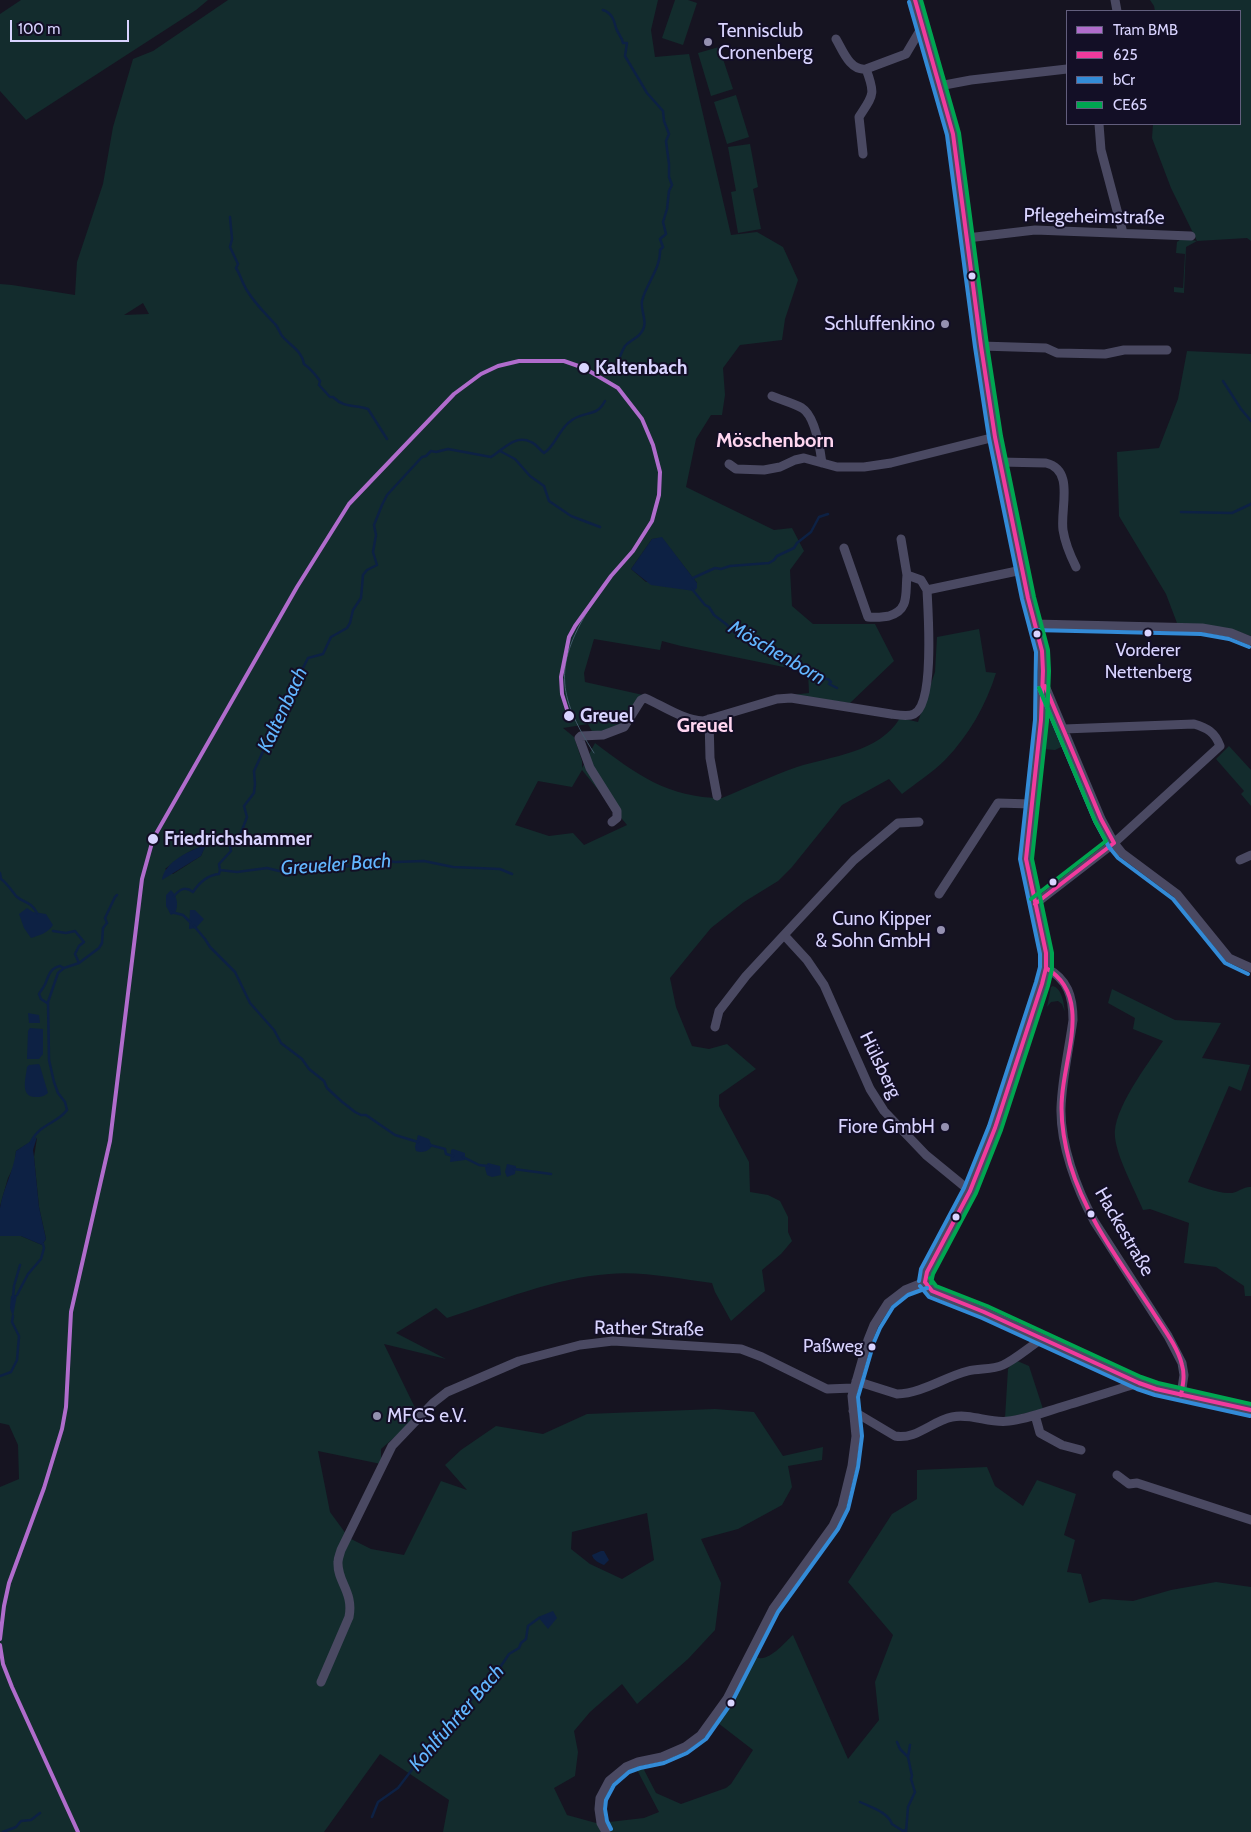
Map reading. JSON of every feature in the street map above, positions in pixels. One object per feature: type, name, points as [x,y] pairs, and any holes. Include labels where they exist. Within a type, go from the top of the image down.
[{"type":"street","points":[[915,0],[953,134],[995,437],[1022,570],[1042,651],[1041,720],[1026,859],[1045,942],[1046,968],[1008,1091],[970,1191],[926,1275],[925,1282],[932,1291],[1139,1383],[1156,1389],[1251,1410]]},
{"type":"street","points":[[836,39],[851,64],[859,69],[866,70],[906,54],[922,27]]},
{"type":"street","points":[[939,86],[971,80],[1066,69]]},
{"type":"street","points":[[863,154],[859,117],[872,96],[872,86],[866,70]]},
{"type":"street","points":[[1099,125],[1099,140],[1123,233]]},
{"type":"street","name":"Pflegeheimstraße","points":[[967,238],[1035,230],[1191,236]]},
{"type":"street","points":[[981,346],[1046,348],[1057,353],[1105,354],[1124,350],[1167,350]]},
{"type":"street","points":[[772,396],[806,412],[812,422],[822,463]]},
{"type":"street","points":[[730,464],[736,469],[764,470],[780,467],[804,458],[837,468],[864,467],[995,437]]},
{"type":"street","points":[[1000,462],[1046,463],[1059,470],[1064,484],[1063,529],[1066,545],[1076,567]]},
{"type":"street","points":[[844,548],[868,617],[877,618],[898,613],[904,607],[907,575],[900,539]]},
{"type":"street","points":[[927,590],[1022,570]]},
{"type":"street","points":[[612,822],[618,818],[617,810],[590,768],[579,738],[581,736],[604,735],[624,727],[641,700],[645,698],[697,720],[709,719],[777,699],[795,699],[907,716],[916,713],[921,706],[928,678],[927,590],[920,580],[907,575]]},
{"type":"street","points":[[1034,624],[1202,628],[1231,633],[1251,641]]},
{"type":"street","points":[[1043,681],[1101,819],[1114,843],[1122,853],[1177,894],[1229,958],[1251,968]]},
{"type":"street","points":[[709,719],[710,758],[717,796]]},
{"type":"street","points":[[1035,904],[1114,843],[1220,746],[1213,733],[1205,727],[1194,724],[1064,729]]},
{"type":"street","points":[[939,894],[998,803],[1031,804]]},
{"type":"street","points":[[715,1027],[719,1011],[746,976],[854,860],[898,823],[919,822]]},
{"type":"street","points":[[1240,860],[1251,855]]},
{"type":"street","name":"Hülsberg","points":[[784,935],[807,960],[824,985],[870,1089],[884,1111],[926,1155],[970,1191]]},
{"type":"street","name":"Hackestraße","points":[[1046,968],[1056,973],[1065,983],[1073,1011],[1061,1108],[1062,1130],[1068,1154],[1094,1221],[1168,1336],[1182,1363],[1184,1375],[1181,1395]]},
{"type":"street","points":[[606,1832],[601,1823],[599,1809],[600,1798],[609,1780],[626,1767],[638,1762],[662,1757],[685,1747],[701,1735],[727,1699],[773,1609],[833,1526],[842,1507],[852,1466],[856,1436],[853,1411],[854,1384],[868,1340],[874,1325],[888,1303],[905,1290],[925,1282]]},
{"type":"street","points":[[854,1384],[904,1394],[970,1370],[1002,1365],[1042,1339]]},
{"type":"street","name":"Rather Straße","points":[[321,1682],[349,1617],[351,1607],[349,1595],[339,1572],[338,1561],[341,1550],[392,1446],[447,1392],[519,1361],[580,1345],[613,1341],[741,1349],[762,1357],[828,1389],[854,1384]]},
{"type":"street","points":[[853,1411],[895,1436],[902,1438],[951,1417],[965,1416],[1009,1421],[1035,1415],[1139,1383]]},
{"type":"street","points":[[1035,1415],[1038,1428],[1044,1436],[1062,1445],[1081,1450]]},
{"type":"street","points":[[1117,1475],[1129,1484],[1137,1483],[1251,1520]]},
{"type":"green space","points":[[21,0],[208,0],[196,10],[26,120],[0,91],[0,14]]},
{"type":"green space","points":[[228,0],[658,0],[651,30],[655,57],[689,54],[731,235],[757,232],[783,247],[798,280],[785,319],[782,340],[740,345],[723,368],[725,395],[722,415],[711,415],[696,439],[686,487],[774,530],[792,528],[804,551],[790,570],[792,606],[813,624],[875,624],[894,661],[850,703],[791,695],[809,693],[808,672],[662,641],[660,650],[594,639],[584,673],[585,682],[643,695],[629,717],[613,730],[593,733],[588,724],[563,728],[574,737],[582,761],[582,768],[595,743],[639,774],[669,789],[685,794],[722,798],[797,767],[839,756],[867,746],[891,730],[900,718],[918,722],[935,672],[937,637],[979,629],[986,672],[996,673],[976,719],[962,740],[940,765],[902,794],[889,779],[842,805],[792,867],[778,881],[744,902],[711,928],[670,978],[676,1007],[692,1046],[709,1049],[727,1044],[756,1069],[719,1095],[719,1106],[749,1162],[750,1192],[768,1195],[780,1201],[788,1217],[788,1232],[792,1241],[781,1254],[762,1270],[765,1291],[731,1321],[712,1283],[622,1273],[588,1276],[547,1285],[447,1318],[436,1308],[396,1333],[446,1359],[384,1344],[419,1416],[381,1449],[381,1464],[318,1451],[330,1512],[349,1538],[371,1549],[404,1555],[441,1481],[467,1490],[445,1465],[461,1450],[496,1426],[543,1434],[587,1414],[715,1409],[754,1412],[783,1456],[823,1447],[822,1460],[788,1466],[792,1487],[782,1505],[738,1529],[701,1539],[721,1583],[715,1630],[688,1659],[637,1704],[622,1684],[590,1712],[574,1731],[578,1752],[575,1776],[554,1788],[567,1815],[607,1826],[609,1822],[644,1818],[659,1812],[636,1768],[642,1766],[656,1793],[681,1804],[726,1788],[731,1784],[753,1750],[718,1723],[736,1695],[754,1656],[764,1658],[770,1655],[793,1635],[848,1759],[879,1720],[875,1682],[893,1635],[848,1582],[892,1514],[917,1499],[917,1470],[987,1467],[995,1486],[1023,1506],[1037,1480],[1076,1494],[1064,1535],[1075,1540],[1067,1572],[1081,1574],[1089,1603],[1103,1599],[1133,1601],[1171,1590],[1216,1582],[1251,1587],[1251,1832],[443,1832],[449,1800],[380,1754],[324,1832],[0,1832],[0,1487],[19,1479],[18,1445],[9,1425],[0,1423],[0,1236],[21,1236],[42,1245],[46,1239],[39,1207],[34,1157],[37,1138],[16,1151],[15,1164],[8,1178],[0,1206],[0,284],[75,295],[77,262],[103,184],[113,127],[133,59],[153,51]],"holes":[[[143,303],[149,314],[124,315]],[[662,538],[697,583],[646,582],[631,569],[652,539]],[[582,770],[627,825],[584,845],[573,833],[549,836],[515,825],[538,781],[572,787]],[[205,846],[201,856],[173,874],[165,869],[193,850]],[[647,1513],[654,1560],[622,1579],[590,1564],[571,1549],[572,1532]]]},
{"type":"green space","points":[[675,0],[688,0],[697,3],[683,45],[662,38]]},
{"type":"green space","points":[[1150,0],[1251,0],[1251,241],[1247,238],[1197,241],[1171,188],[1152,138],[1153,125],[1241,125],[1241,10],[1155,10]]},
{"type":"green space","points":[[719,47],[733,89],[711,96],[698,53]]},
{"type":"green space","points":[[736,95],[749,137],[727,144],[714,102]]},
{"type":"green space","points":[[750,144],[758,187],[753,189],[761,229],[738,233],[731,192],[736,191],[728,147]]},
{"type":"green space","points":[[1182,238],[1197,241],[1186,247],[1184,293],[1174,292],[1174,287],[1183,288],[1185,254],[1176,253],[1177,242]]},
{"type":"green space","points":[[1187,351],[1251,354],[1251,636],[1227,628],[1177,623],[1166,594],[1119,516],[1117,452],[1159,448],[1178,399]]},
{"type":"green space","points":[[1048,714],[1063,746],[1055,750],[1044,749]]},
{"type":"green space","points":[[1229,746],[1251,770],[1251,806],[1241,794],[1244,791],[1216,759]]},
{"type":"green space","points":[[1053,986],[1059,990],[1065,1012],[1062,1004],[1058,1001],[1051,1002],[1047,1007],[1051,987]]},
{"type":"green space","points":[[1112,989],[1175,1020],[1221,1023],[1202,1058],[1250,1065],[1241,1091],[1229,1086],[1188,1182],[1224,1193],[1231,1193],[1251,1187],[1251,1296],[1245,1296],[1244,1286],[1216,1267],[1184,1263],[1189,1223],[1150,1209],[1143,1210],[1116,1145],[1116,1126],[1119,1114],[1132,1088],[1163,1041],[1133,1029],[1135,1018],[1108,1003]]},
{"type":"green space","points":[[1015,1360],[1029,1366],[1043,1409],[1005,1418],[1008,1369]]},
{"type":"water","points":[[662,537],[697,583],[697,588],[694,591],[651,585],[631,569],[652,539]]},
{"type":"water","points":[[206,845],[201,856],[162,880],[167,868],[173,862],[193,850]]},
{"type":"water","points":[[171,890],[177,904],[175,913],[171,915],[166,906],[166,895]]},
{"type":"water","points":[[27,908],[33,912],[46,914],[53,925],[51,928],[41,935],[31,938],[24,928],[19,914]]},
{"type":"water","points":[[190,910],[195,910],[204,919],[196,928],[189,929]]},
{"type":"water","points":[[28,1013],[39,1015],[40,1023],[29,1023]]},
{"type":"water","points":[[30,1028],[43,1029],[43,1054],[39,1059],[27,1059],[28,1031]]},
{"type":"water","points":[[39,1064],[48,1093],[42,1097],[31,1096],[26,1091],[25,1086],[27,1067]]},
{"type":"water","points":[[418,1135],[429,1139],[432,1146],[429,1150],[423,1152],[416,1151]]},
{"type":"water","points":[[37,1137],[33,1150],[39,1207],[46,1239],[42,1245],[21,1236],[0,1236],[0,1208],[16,1151]]},
{"type":"water","points":[[451,1150],[465,1153],[465,1160],[450,1162]]},
{"type":"water","points":[[488,1163],[500,1166],[501,1175],[492,1177],[487,1175],[485,1168]]},
{"type":"water","points":[[507,1164],[516,1166],[515,1174],[507,1177],[505,1172]]},
{"type":"water","points":[[17,1295],[13,1317],[10,1308],[11,1296]]},
{"type":"water","points":[[604,1551],[609,1560],[604,1565],[595,1560],[592,1555]]},
{"type":"water","points":[[553,1611],[557,1618],[548,1629],[538,1617]]},
{"type":"waterway","name":"Kaltenbach","points":[[603,10],[612,17],[623,43],[627,43],[625,56],[647,93],[663,111],[664,121],[669,134],[666,141],[669,177],[672,185],[663,222],[666,234],[660,239],[663,247],[660,250],[656,270],[642,301],[643,330],[625,346],[615,368]]},
{"type":"waterway","points":[[230,217],[232,239],[230,247],[238,264],[236,268],[251,297],[282,335],[299,352],[304,364],[320,381],[319,385],[330,397],[346,405],[368,409],[387,439]]},
{"type":"waterway","points":[[617,364],[635,375]]},
{"type":"waterway","points":[[1223,381],[1251,421]]},
{"type":"waterway","name":"Kaltenbach","points":[[174,896],[183,889],[193,892],[204,880],[219,874],[219,864],[231,851],[230,847],[239,843],[247,817],[244,806],[254,793],[254,771],[273,730],[279,727],[284,707],[295,689],[297,680],[308,658],[323,654],[331,637],[347,628],[353,610],[361,598],[363,575],[367,570],[377,565],[373,552],[376,535],[374,525],[387,495],[422,457],[431,451],[436,452],[448,449],[491,457],[514,441],[525,440],[534,444],[544,453],[567,424],[577,417],[598,410],[605,401]]},
{"type":"waterway","name":"Möschenborn","points":[[500,451],[515,459],[530,476],[544,486],[549,501],[571,516],[600,527]]},
{"type":"waterway","points":[[1181,512],[1232,513],[1251,504]]},
{"type":"waterway","points":[[693,578],[715,568],[721,569],[730,566],[769,563],[777,556],[794,548],[797,543],[811,532],[819,517],[828,514]]},
{"type":"waterway","name":"Möschenborn","points":[[692,589],[714,615],[736,634],[777,649],[785,656],[789,656],[814,672],[819,679],[828,679],[831,682],[829,684],[837,688]]},
{"type":"waterway","name":"Greueler Bach","points":[[220,870],[237,872],[267,868],[279,871],[321,869],[349,866],[377,859],[395,862],[424,861],[453,867],[500,869],[512,874]]},
{"type":"waterway","points":[[0,873],[1,879],[16,896],[30,904],[37,913]]},
{"type":"waterway","name":"Kaltenbach","points":[[31,1142],[39,1131],[59,1118],[67,1110],[65,1102],[58,1093],[54,1082],[49,1060],[48,1002],[58,973],[64,968],[79,963],[99,948],[102,943],[103,928],[107,923],[105,918],[117,895]]},
{"type":"waterway","points":[[171,912],[183,915],[190,922]]},
{"type":"waterway","points":[[194,926],[210,947],[235,972],[250,1003],[274,1030],[281,1043],[302,1059],[309,1069],[324,1081],[327,1088],[355,1112],[366,1115],[395,1135],[418,1142]]},
{"type":"waterway","points":[[53,931],[66,933],[75,931],[84,942],[79,946],[75,954],[79,963]]},
{"type":"waterway","points":[[47,1003],[41,999],[39,994],[52,970],[60,966],[64,968]]},
{"type":"waterway","points":[[430,1145],[445,1149],[446,1154],[453,1156]]},
{"type":"waterway","points":[[463,1157],[479,1165],[488,1166]]},
{"type":"waterway","points":[[514,1169],[551,1174]]},
{"type":"waterway","points":[[17,1295],[28,1274],[41,1259],[44,1248],[43,1244]]},
{"type":"waterway","name":"Kaltenbach","points":[[13,1298],[14,1286],[20,1265]]},
{"type":"waterway","name":"Kaltenbach","points":[[0,1376],[11,1372],[17,1360],[19,1336],[12,1322],[13,1316]]},
{"type":"waterway","name":"Kohlfuhrter Bach","points":[[372,1817],[378,1802],[398,1788],[430,1746],[459,1719],[476,1692],[491,1678],[492,1674],[501,1666],[509,1654],[519,1648],[526,1639],[528,1626],[539,1618]]},
{"type":"waterway","points":[[897,1742],[900,1749],[908,1757],[915,1792],[908,1807],[906,1832]]},
{"type":"waterway","points":[[908,1757],[910,1745]]},
{"type":"waterway","points":[[860,1802],[883,1813],[892,1824],[903,1831],[905,1830]]},
{"type":"waterway","points":[[3,1832],[16,1827],[21,1821],[31,1820],[40,1813]]},
{"type":"tram line","name":"BMB","points":[[0,1639],[9,1583],[44,1488],[62,1429],[66,1407],[71,1312],[110,1141],[142,879],[153,839],[297,587],[349,504],[454,394],[481,374],[498,366],[519,361],[564,361],[584,368],[618,388],[642,419],[653,445],[660,472],[659,495],[652,521],[633,551],[611,576],[569,637],[561,677],[562,694],[569,716]]},
{"type":"tram line","points":[[592,604],[571,644],[564,679],[572,713],[594,753]]},
{"type":"tram line","name":"BMB","points":[[0,1645],[3,1664],[12,1687],[78,1832]]},
{"type":"transit line","name":"625","points":[[915,0],[953,134],[995,437],[1028,598],[1042,651],[1041,720],[1026,859],[1046,953],[1046,968],[1042,984],[995,1128],[970,1191],[927,1272],[925,1282]]},
{"type":"transit line","name":"CE65","points":[[921,0],[959,133],[1001,436],[1034,597],[1048,650],[1047,721],[1032,859],[1052,953],[1052,969],[1048,986],[1001,1130],[976,1193],[933,1274],[931,1283]]},
{"type":"transit line","name":"bCr","points":[[909,2],[947,135],[989,438],[1022,599],[1036,652],[1035,720],[1020,859],[1040,954],[1040,967],[1036,982],[989,1126],[964,1188],[921,1269],[919,1281]]},
{"type":"transit line","name":"bCr","points":[[1034,630],[1201,634],[1229,639],[1249,647]]},
{"type":"transit line","name":"625","points":[[1045,686],[1101,819],[1114,843]]},
{"type":"transit line","name":"bCr","points":[[1039,688],[1095,821],[1109,847],[1118,858],[1173,899],[1225,963],[1248,974]]},
{"type":"transit line","name":"CE65","points":[[1031,899],[1106,841],[1095,821],[1039,688]]},
{"type":"transit line","name":"625","points":[[1035,904],[1114,843]]},
{"type":"transit line","name":"625","points":[[1046,968],[1060,980],[1068,994],[1072,1009],[1070,1044],[1062,1097],[1063,1131],[1070,1164],[1085,1203],[1105,1240],[1177,1351],[1183,1369],[1181,1395]]},
{"type":"transit line","name":"CE65","points":[[930,1278],[936,1286],[987,1306],[1141,1377],[1158,1383],[1251,1404]]},
{"type":"transit line","name":"625","points":[[925,1282],[932,1291],[984,1312],[1139,1383],[1156,1389],[1251,1410]]},
{"type":"transit line","name":"bCr","points":[[920,1286],[929,1297],[982,1318],[1137,1389],[1155,1395],[1250,1416]]},
{"type":"transit line","name":"bCr","points":[[611,1829],[607,1821],[605,1809],[606,1800],[614,1785],[629,1772],[664,1763],[687,1753],[706,1739],[732,1702],[778,1612],[838,1529],[848,1509],[858,1467],[862,1436],[858,1397],[874,1342],[893,1307],[908,1295],[927,1288]]},
{"type":"place","name":"Tennisclub Cronenberg","points":[[708,42]]},
{"type":"place","name":"Schluffenkino","points":[[945,324]]},
{"type":"place","name":"Kaltenbach","points":[[584,368]]},
{"type":"place","name":"Vorderer Nettenberg","points":[[1148,633]]},
{"type":"place","name":"Greuel","points":[[569,716]]},
{"type":"place","name":"Friedrichshammer","points":[[153,839]]},
{"type":"place","name":"Cuno Kipper & Sohn GmbH","points":[[941,930]]},
{"type":"place","name":"Fiore GmbH","points":[[945,1127]]},
{"type":"place","name":"Paßweg","points":[[872,1347]]},
{"type":"place","name":"MFCS e.V.","points":[[377,1416]]},
{"type":"district","name":"Möschenborn","points":[[775,441]]},
{"type":"district","name":"Greuel","points":[[705,726]]}]
